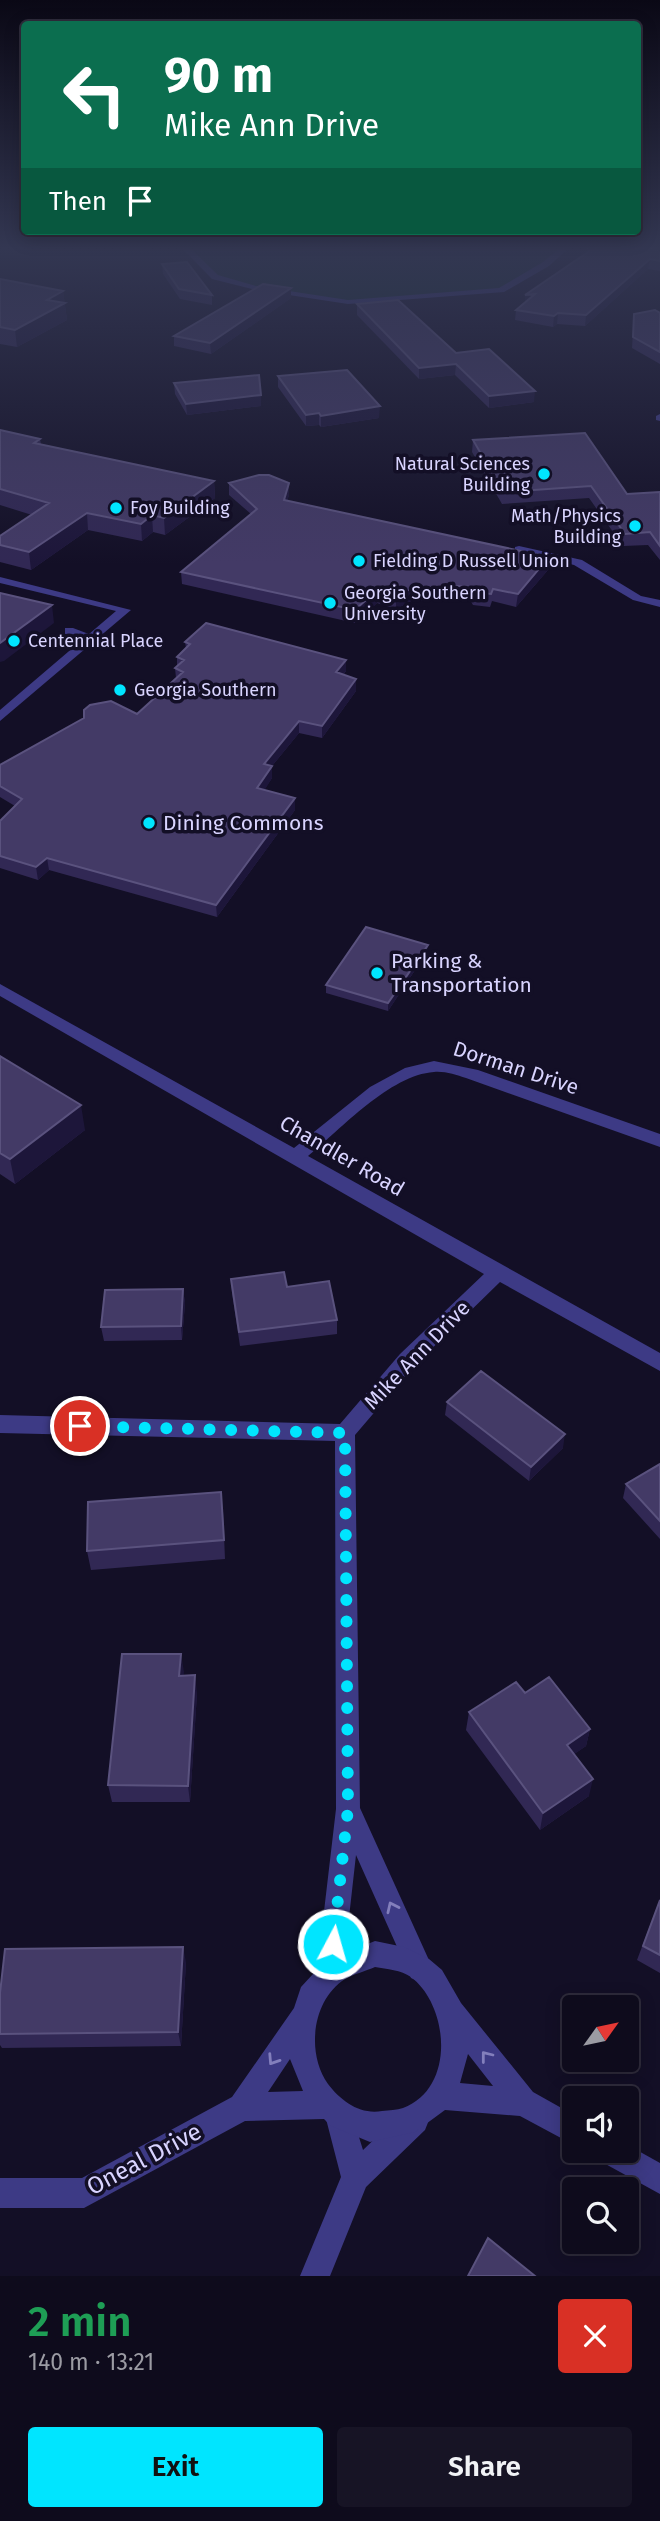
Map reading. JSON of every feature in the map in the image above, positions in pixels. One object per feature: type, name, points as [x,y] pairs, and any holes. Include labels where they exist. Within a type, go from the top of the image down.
[{"type":"street","points":[[519,549],[578,562],[637,598],[660,604]]},
{"type":"street","points":[[0,580],[125,610],[0,717]]},
{"type":"street","points":[[69,631],[109,644]]},
{"type":"street","name":"Chandler Road","points":[[0,989],[660,1363]]},
{"type":"street","name":"Dorman Drive","points":[[297,1156],[381,1088],[408,1073],[430,1066],[447,1067],[472,1074],[660,1141]]},
{"type":"street","name":"Mike Ann Drive","points":[[345,1433],[407,1360],[497,1273]]},
{"type":"street","points":[[0,1424],[345,1433],[348,1809],[330,1971]]},
{"type":"street","points":[[348,1809],[420,1969]]},
{"type":"street","points":[[419,2116],[393,2127],[365,2126],[334,2110],[318,2094],[304,2067],[300,2039],[303,2013],[314,1989],[330,1971],[351,1958],[374,1954],[398,1958],[420,1969],[438,1987],[450,2010],[523,2102],[562,2124]]},
{"type":"street","points":[[315,2276],[356,2177],[439,2096],[453,2069],[456,2040],[450,2010]]},
{"type":"street","name":"Oneal Drive","points":[[0,2193],[84,2193],[242,2107],[303,2013]]},
{"type":"street","points":[[439,2096],[523,2102]]},
{"type":"street","name":"Oneal Drive","points":[[242,2107],[334,2110]]},
{"type":"street","points":[[334,2110],[356,2177]]},
{"type":"street","points":[[631,2163],[660,2179]]},
{"type":"building","points":[[404,352],[493,352],[535,391],[489,396],[456,364],[419,368]]},
{"type":"building","points":[[347,370],[380,406],[321,416],[319,413],[306,415],[278,376]]},
{"type":"building","points":[[259,375],[261,395],[186,404],[174,383]]},
{"type":"building","points":[[0,430],[40,439],[34,443],[214,481],[164,518],[152,515],[141,524],[87,513],[29,552],[0,545],[0,536],[49,503],[0,489]]},
{"type":"building","points":[[585,433],[627,494],[660,492],[660,546],[650,532],[625,534],[591,486],[503,492],[473,440]]},
{"type":"building","name":"Fielding D Russell Union","points":[[269,475],[289,483],[284,500],[549,557],[518,594],[493,589],[491,594],[474,592],[470,587],[455,586],[412,588],[396,597],[377,590],[355,610],[181,572],[257,509],[229,483]]},
{"type":"building","points":[[0,593],[52,605],[0,643]]},
{"type":"building","name":"Dining Commons","points":[[206,623],[346,660],[336,672],[356,679],[322,726],[299,721],[264,764],[272,766],[257,788],[295,798],[216,905],[47,858],[36,867],[0,856],[0,821],[22,799],[0,786],[0,765],[84,718],[84,710],[90,705],[111,701],[137,714],[183,672],[175,668],[184,660],[177,657],[190,644],[185,642]]},
{"type":"building","name":"Parking & Transportation","points":[[366,927],[428,945],[388,1003],[326,985]]},
{"type":"building","points":[[0,1056],[81,1105],[10,1159],[0,1153]]},
{"type":"building","points":[[284,1272],[287,1287],[329,1281],[337,1320],[239,1332],[231,1279]]},
{"type":"building","points":[[183,1289],[181,1326],[101,1327],[105,1290]]},
{"type":"building","points":[[481,1371],[565,1434],[531,1467],[447,1402]]},
{"type":"building","points":[[660,1464],[660,1521],[626,1484]]},
{"type":"building","points":[[221,1492],[224,1540],[87,1551],[88,1502]]},
{"type":"building","points":[[122,1654],[181,1654],[179,1676],[195,1675],[188,1786],[108,1785]]},
{"type":"building","points":[[549,1677],[590,1729],[567,1745],[593,1779],[543,1813],[469,1712],[516,1682],[525,1693]]},
{"type":"building","points":[[660,1900],[660,1955],[643,1946]]},
{"type":"building","points":[[183,1947],[178,2032],[0,2034],[0,1993],[5,1949]]},
{"type":"building","points":[[488,2238],[535,2276],[468,2276]]},
{"type":"place","name":"Natural Sciences Building","points":[[544,474]]},
{"type":"place","name":"Foy Building","points":[[116,508]]},
{"type":"place","name":"Math/Physics Building","points":[[635,526]]},
{"type":"place","name":"Fielding D Russell Union","points":[[359,561]]},
{"type":"place","name":"Georgia Southern University","points":[[330,603]]},
{"type":"place","name":"Centennial Place","points":[[14,641]]},
{"type":"place","name":"Georgia Southern","points":[[120,690]]},
{"type":"place","name":"Dining Commons","points":[[149,823]]},
{"type":"place","name":"Parking & Transportation","points":[[377,973]]},
{"type":"route","points":[[80,1426],[345,1433],[348,1809],[333,1944]]}]
